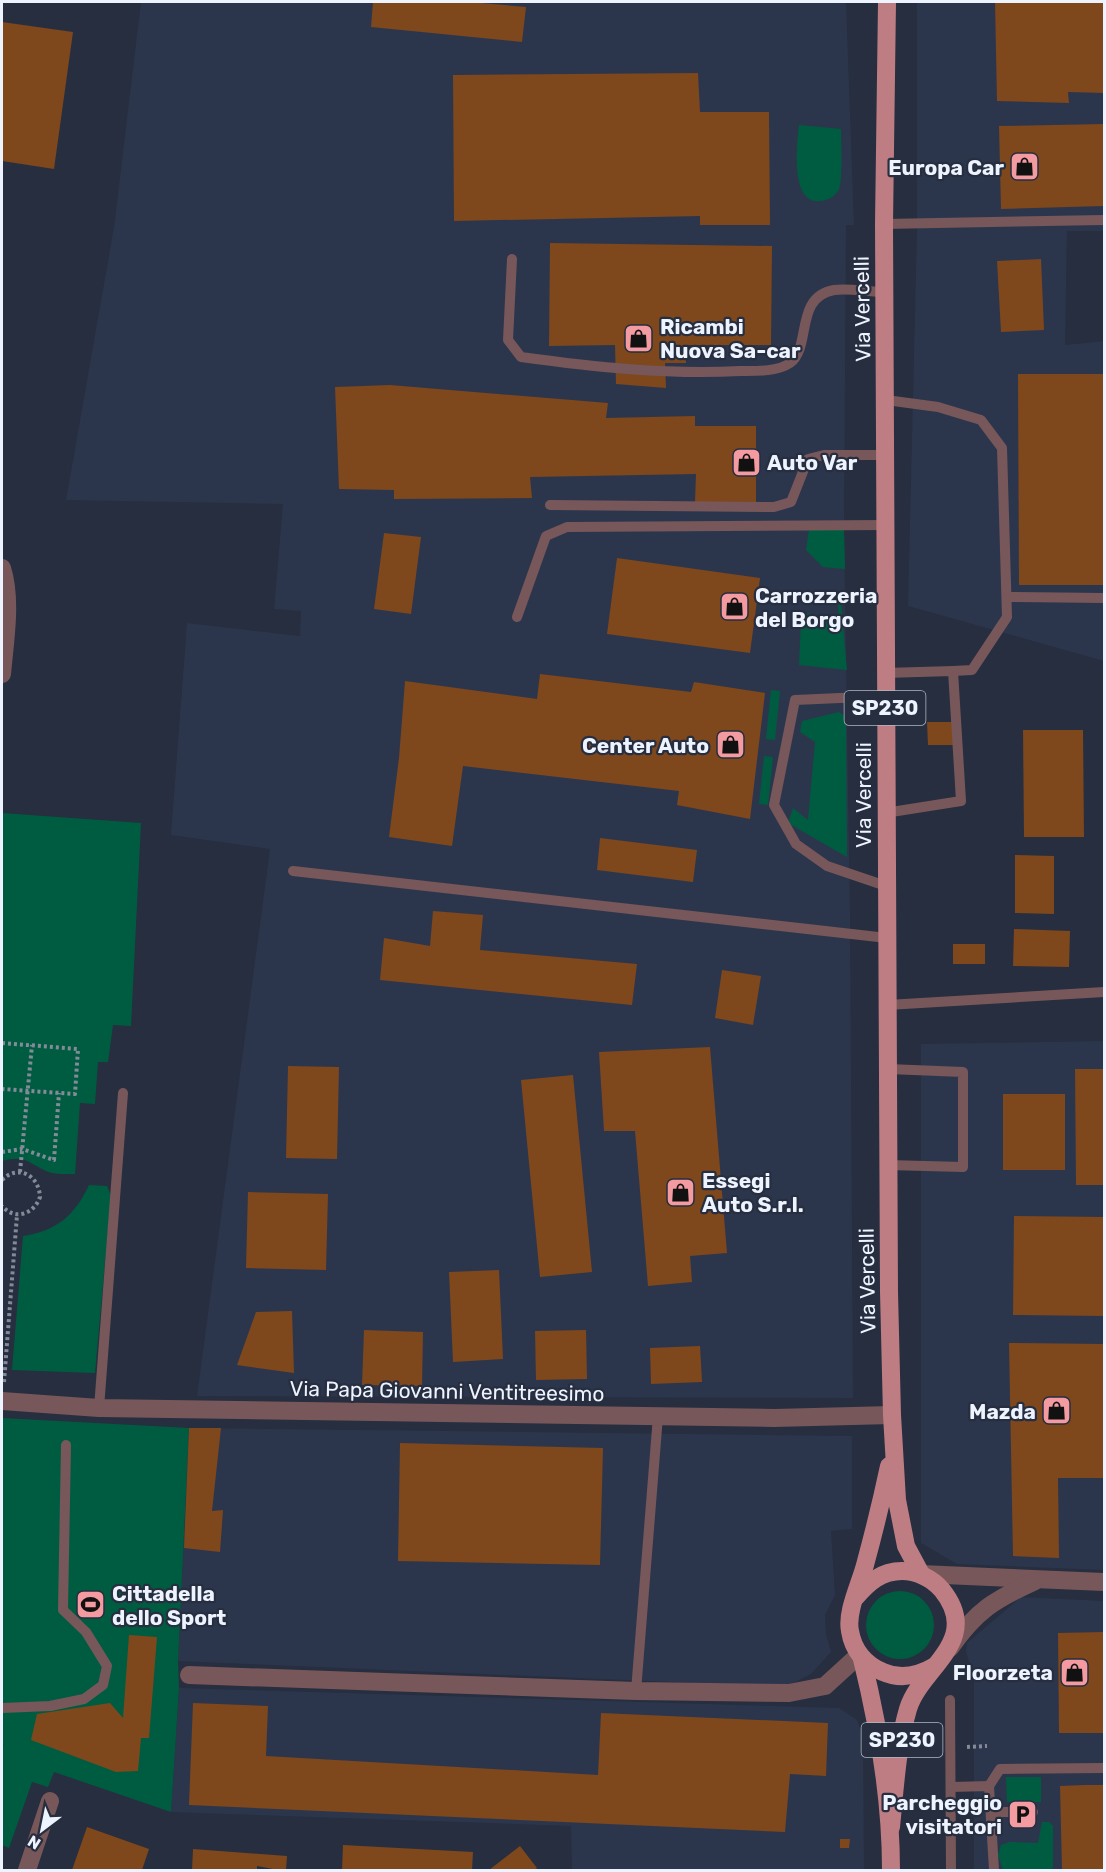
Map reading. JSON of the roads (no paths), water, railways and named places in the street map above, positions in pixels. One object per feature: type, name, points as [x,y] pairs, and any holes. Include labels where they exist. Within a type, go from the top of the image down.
[{"type":"main road","name":"Via Vercelli","points":[[887,2],[884,224],[885,813],[893,1443],[897,1500],[906,1546],[921,1574],[936,1583],[948,1598],[954,1615],[955,1633],[943,1657],[916,1692],[908,1708],[900,1746],[891,1827],[891,1870]]},
{"type":"main road","name":"Via Vercelli","points":[[891,1827],[881,1747],[861,1657],[853,1645],[849,1629],[850,1613],[882,1497],[893,1443]]},
{"type":"main road","points":[[856,1598],[868,1583],[884,1574],[902,1571],[921,1574]]},
{"type":"main road","points":[[861,1657],[875,1670],[891,1676],[908,1677],[924,1672],[943,1657]]},
{"type":"street","points":[[2,568],[6,581],[6,637],[2,674]]},
{"type":"street","name":"Via Papa Giovanni Ventitreesimo","points":[[2,1401],[99,1408],[774,1418],[892,1415]]},
{"type":"street","points":[[921,1574],[1104,1582]]},
{"type":"street","points":[[943,1657],[967,1625],[990,1603],[1039,1578]]},
{"type":"street","points":[[189,1675],[636,1691],[789,1692],[825,1686],[861,1657]]},
{"type":"street","points":[[27,1870],[50,1801]]},
{"type":"lane","points":[[884,224],[1104,220]]},
{"type":"lane","points":[[512,259],[508,340],[521,357],[588,366],[692,374],[767,370],[789,364],[798,355],[809,310],[819,296],[834,290],[884,292]]},
{"type":"lane","points":[[885,673],[972,670],[1007,617],[1002,448],[981,420],[938,407],[886,400]]},
{"type":"lane","points":[[550,505],[774,507],[791,502],[808,459],[824,455],[885,454]]},
{"type":"lane","points":[[517,618],[546,536],[567,527],[886,525]]},
{"type":"lane","points":[[1006,597],[1104,598]]},
{"type":"lane","points":[[885,813],[961,801],[953,670]]},
{"type":"lane","points":[[885,696],[795,700],[774,805],[796,844],[827,866],[886,886]]},
{"type":"lane","points":[[293,871],[886,938]]},
{"type":"lane","points":[[887,1005],[1104,992]]},
{"type":"lane","points":[[888,1070],[963,1072],[963,1167],[888,1165]]},
{"type":"lane","points":[[99,1408],[123,1093]]},
{"type":"lane","points":[[636,1691],[658,1416]]},
{"type":"lane","points":[[2,1708],[50,1707],[84,1699],[103,1685],[107,1666],[86,1632],[63,1610],[66,1445]]},
{"type":"lane","points":[[950,1700],[951,1870]]},
{"type":"lane","points":[[994,1870],[989,1786],[1000,1769],[1104,1768]]},
{"type":"lane","points":[[951,1787],[989,1786]]},
{"type":"lane","points":[[991,1812],[1033,1812]]},
{"type":"place","name":"Europa Car","points":[[1025,167]]},
{"type":"place","name":"Ricambi Nuova Sa-car","points":[[639,338]]},
{"type":"place","name":"Auto Var","points":[[746,462]]},
{"type":"place","name":"Carrozzeria del Borgo","points":[[734,607]]},
{"type":"place","name":"Center Auto","points":[[730,745]]},
{"type":"place","name":"Essegi Auto S.r.l.","points":[[681,1192]]},
{"type":"place","name":"Mazda","points":[[1057,1411]]},
{"type":"place","name":"Cittadella dello Sport","points":[[91,1605]]},
{"type":"place","name":"Floorzeta","points":[[1074,1672]]},
{"type":"place","name":"Parcheggio visitatori","points":[[1023,1814]]}]
